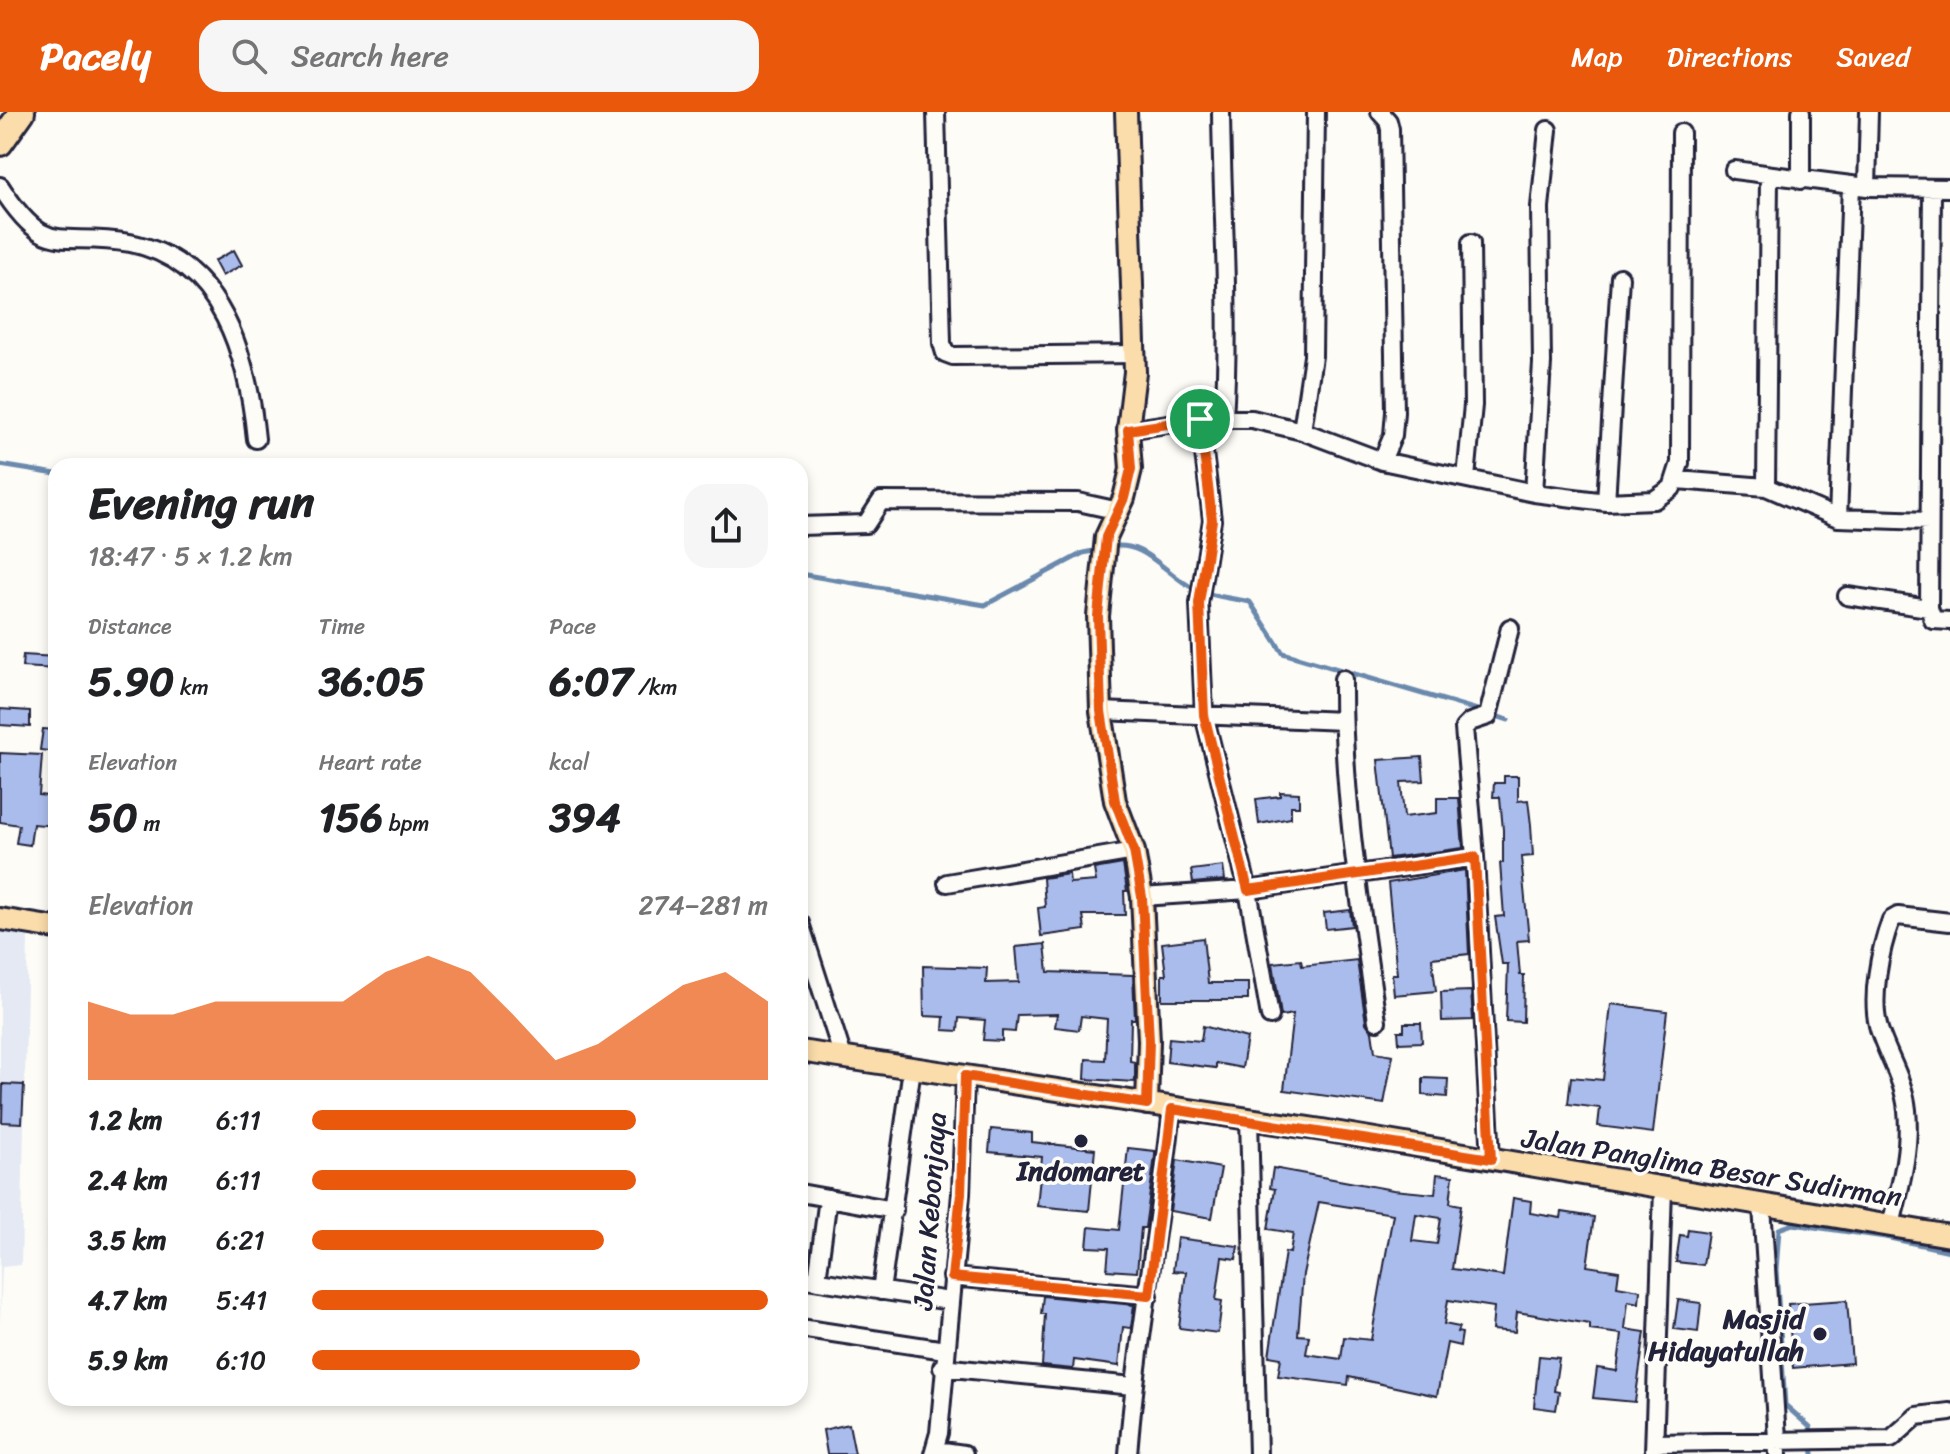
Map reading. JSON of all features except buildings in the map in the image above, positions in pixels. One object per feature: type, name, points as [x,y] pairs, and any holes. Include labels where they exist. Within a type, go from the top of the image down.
[{"type":"highway","points":[[0,143],[22,112]]},
{"type":"main road","points":[[1126,112],[1135,354],[1128,430],[1131,469],[1119,511],[1106,537],[1098,616],[1101,711],[1115,801],[1134,851],[1142,897],[1149,1041],[1147,1104]]},
{"type":"main road","points":[[0,919],[48,927]]},
{"type":"main road","name":"Jalan Panglima Besar Sudirman","points":[[808,1052],[1249,1119],[1950,1236]]},
{"type":"street","points":[[936,112],[942,343],[945,353],[953,356],[1135,354]]},
{"type":"street","points":[[1221,112],[1222,235],[1229,345],[1224,417]]},
{"type":"street","points":[[1302,431],[1313,356],[1316,112]]},
{"type":"street","points":[[1380,112],[1390,129],[1395,412],[1393,435],[1382,461]]},
{"type":"street","points":[[1801,112],[1801,180]]},
{"type":"street","points":[[1838,518],[1859,186],[1869,112]]},
{"type":"street","points":[[1534,493],[1542,363],[1540,207],[1548,130]]},
{"type":"street","points":[[1128,430],[1200,419],[1252,419],[1302,431],[1382,461],[1534,493],[1606,502],[1654,500],[1677,480],[1682,400],[1681,133]]},
{"type":"street","points":[[1734,170],[1769,177],[1859,186],[1950,188]]},
{"type":"street","points":[[1766,487],[1769,177]]},
{"type":"street","points":[[0,186],[29,226],[48,237],[129,243],[169,255],[189,267],[220,308],[243,362],[252,398],[256,439]]},
{"type":"street","points":[[1932,188],[1929,608],[1933,620],[1950,621]]},
{"type":"street","points":[[1466,478],[1473,405],[1471,243]]},
{"type":"street","points":[[1606,502],[1620,277]]},
{"type":"street","points":[[1200,419],[1212,520],[1199,603],[1204,715],[1248,890],[1270,1016]]},
{"type":"street","points":[[1677,480],[1766,487],[1838,518],[1929,521]]},
{"type":"street","points":[[808,526],[866,524],[881,501],[1078,502],[1119,511]]},
{"type":"street","points":[[1847,596],[1929,608]]},
{"type":"street","points":[[1491,1159],[1475,857],[1464,728],[1490,711],[1510,628]]},
{"type":"street","points":[[1343,679],[1343,721],[1356,874],[1377,1021]]},
{"type":"street","points":[[1101,711],[1343,721]]},
{"type":"street","points":[[947,883],[1134,851]]},
{"type":"street","points":[[1142,897],[1248,890],[1475,857]]},
{"type":"street","points":[[1891,1225],[1908,1145],[1903,1092],[1877,1012],[1886,937],[1891,920],[1898,916],[1950,922]]},
{"type":"street","points":[[808,948],[843,1057]]},
{"type":"street","points":[[881,1291],[912,1068]]},
{"type":"street","name":"Jalan Kebonjaya","points":[[934,1452],[961,1194],[965,1076]]},
{"type":"street","points":[[1128,1454],[1133,1386],[1149,1295],[1172,1109]]},
{"type":"street","points":[[1249,1119],[1258,1454]]},
{"type":"street","points":[[1663,1189],[1654,1449],[1777,1448],[1814,1441],[1891,1439],[1917,1416],[1950,1412]]},
{"type":"street","points":[[808,1194],[894,1210]]},
{"type":"street","points":[[828,1198],[808,1279],[949,1301]]},
{"type":"street","points":[[1771,1207],[1777,1448]]},
{"type":"street","points":[[952,1277],[1149,1295]]},
{"type":"street","points":[[808,1329],[945,1350]]},
{"type":"street","points":[[942,1367],[1133,1386]]},
{"type":"street","points":[[934,1452],[964,1454]]},
{"type":"shaded area","points":[[0,932],[28,937],[21,1265],[2,1267],[0,1324]]},
{"type":"waterway","points":[[0,465],[48,473]]},
{"type":"waterway","points":[[1109,547],[1134,548],[1202,592],[1250,602],[1283,653],[1484,712]]},
{"type":"waterway","points":[[808,575],[985,605],[1083,553],[1099,550]]},
{"type":"waterway","points":[[1493,715],[1508,720]]},
{"type":"waterway","points":[[1813,1454],[1810,1427],[1785,1405],[1776,1270],[1779,1229],[1793,1224],[1885,1237],[1950,1251]]},
{"type":"place","name":"Indomaret","points":[[1081,1141]]},
{"type":"place","name":"Masjid Hidayatullah","points":[[1820,1334]]},
{"type":"route","points":[[1200,419],[1212,520],[1199,603],[1204,715],[1248,890],[1475,857],[1491,1159],[1322,1130],[1172,1109],[1149,1295],[952,1277],[961,1194],[965,1076],[1147,1104],[1149,1041],[1142,897],[1134,851],[1115,801],[1101,711],[1098,616],[1106,537],[1124,498],[1131,469],[1128,430],[1200,419]]}]
